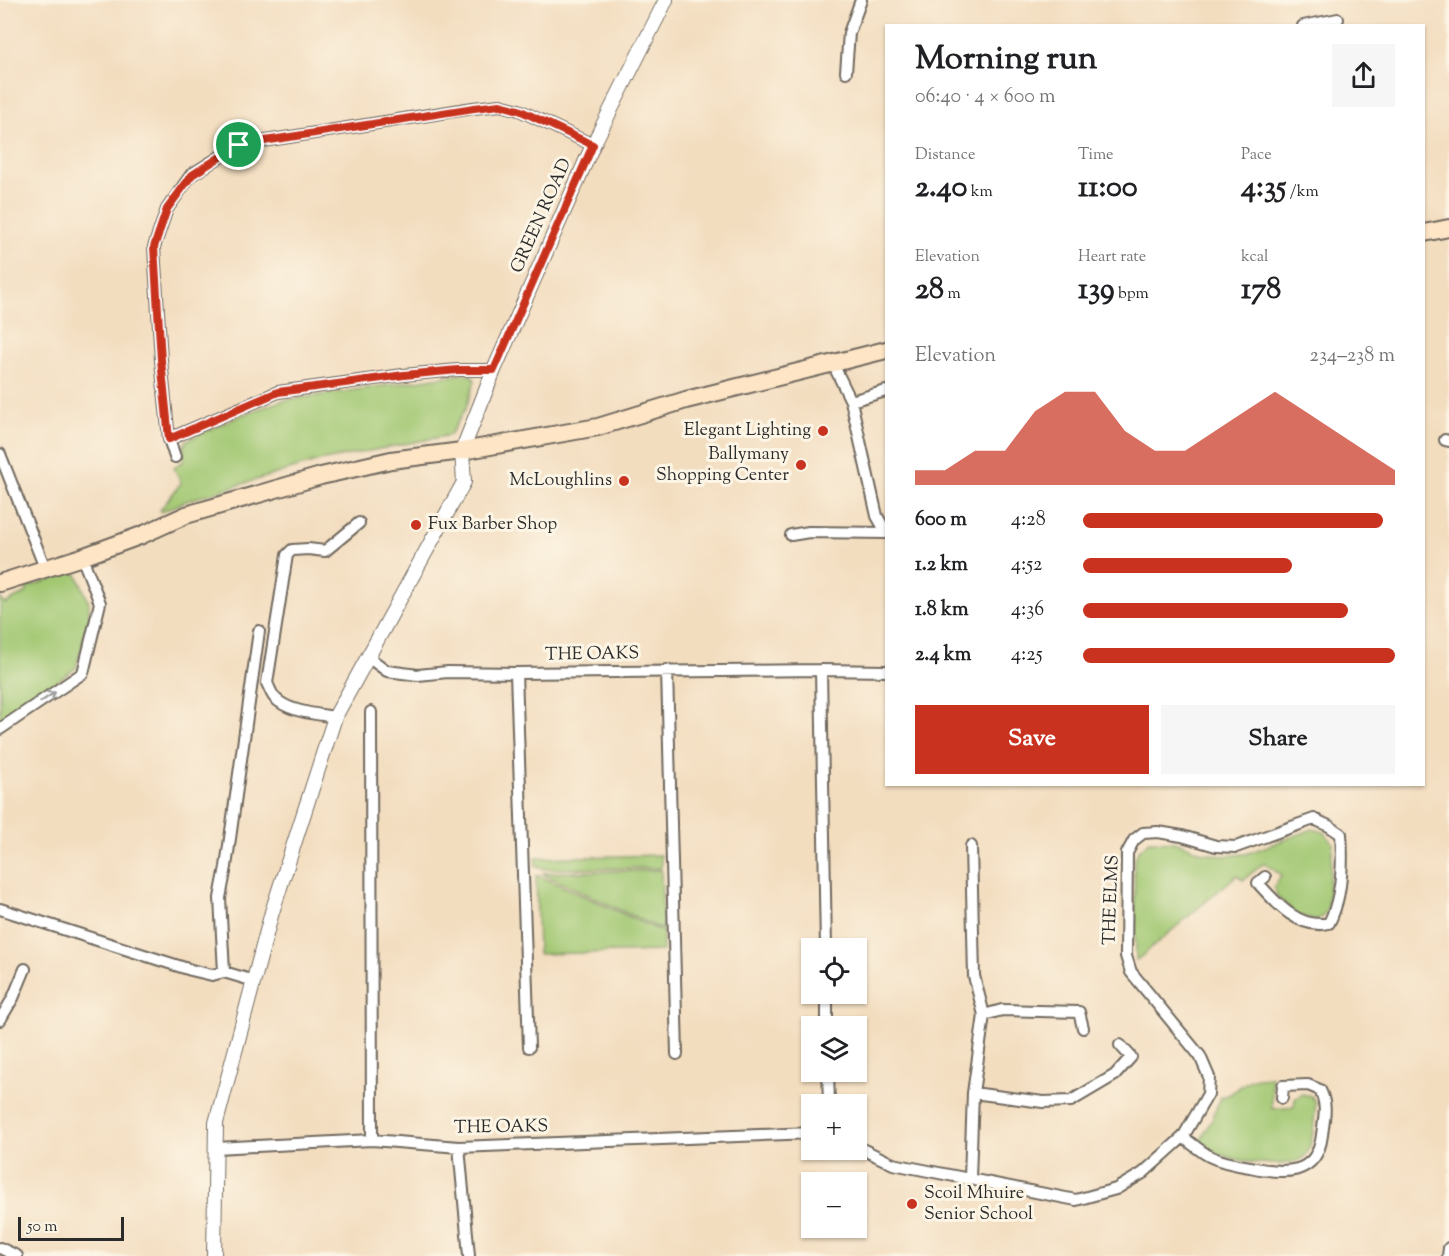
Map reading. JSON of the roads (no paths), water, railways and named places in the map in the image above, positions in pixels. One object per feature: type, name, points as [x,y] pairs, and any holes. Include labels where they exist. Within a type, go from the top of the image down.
[{"type":"main road","points":[[1425,233],[1449,228]]},
{"type":"main road","points":[[0,583],[82,557],[142,535],[186,515],[321,476],[391,460],[462,451],[598,427],[687,400],[885,350]]},
{"type":"street","name":"GREEN ROAD","points":[[462,451],[494,370],[593,145],[666,0]]},
{"type":"street","points":[[846,72],[849,33],[861,0]]},
{"type":"street","points":[[1313,24],[1338,19]]},
{"type":"street","points":[[175,457],[169,439],[161,360],[154,247],[167,209],[192,175],[239,145],[500,105],[519,110],[593,145]]},
{"type":"street","points":[[833,364],[851,401],[878,516],[885,528]]},
{"type":"street","points":[[169,439],[278,392],[404,375],[458,370],[494,370]]},
{"type":"street","points":[[851,401],[885,391]]},
{"type":"street","points":[[214,1256],[216,1123],[272,912],[335,717],[464,482],[462,451]]},
{"type":"street","points":[[0,454],[45,568]]},
{"type":"street","points":[[335,717],[309,713],[288,706],[274,697],[267,683],[287,555],[292,550],[325,551],[359,523]]},
{"type":"street","points":[[791,535],[809,532],[885,530]]},
{"type":"street","points":[[0,729],[83,673],[100,603],[82,557]]},
{"type":"street","points":[[224,972],[219,898],[226,867],[259,631]]},
{"type":"street","name":"THE OAKS","points":[[368,657],[387,671],[418,675],[448,672],[667,670],[885,671]]},
{"type":"street","points":[[667,670],[677,1054]]},
{"type":"street","points":[[821,670],[826,938]]},
{"type":"street","points":[[516,673],[529,1047]]},
{"type":"street","points":[[371,712],[372,1140]]},
{"type":"street","name":"THE ELMS","points":[[867,1151],[893,1164],[1076,1200],[1116,1189],[1143,1173],[1183,1137],[1208,1094],[1209,1077],[1200,1056],[1131,972],[1126,956],[1127,853],[1134,840],[1143,833],[1158,832],[1216,846],[1236,847],[1314,819],[1329,825],[1341,834],[1342,850],[1336,909],[1329,923],[1320,925],[1302,921],[1281,908],[1258,883],[1265,877]]},
{"type":"street","points":[[970,1178],[973,1093],[984,1016],[974,976],[971,846]]},
{"type":"street","points":[[0,909],[191,970],[212,975],[224,972],[254,981]]},
{"type":"street","points":[[0,1020],[13,998],[25,969]]},
{"type":"street","points":[[984,1016],[1002,1010],[1079,1012],[1083,1028]]},
{"type":"street","points":[[973,1093],[1043,1102],[1071,1101],[1115,1075],[1131,1057],[1120,1045]]},
{"type":"street","points":[[1183,1137],[1210,1156],[1233,1164],[1273,1172],[1297,1170],[1310,1163],[1321,1145],[1326,1102],[1320,1090],[1308,1085],[1283,1086],[1282,1098]]},
{"type":"street","name":"THE OAKS","points":[[216,1148],[372,1140],[459,1147],[801,1133]]},
{"type":"street","points":[[459,1147],[469,1256]]},
{"type":"street","points":[[0,1248],[17,1256]]},
{"type":"street","points":[[1448,1256],[1449,1248]]},
{"type":"place","name":"Elegant Lighting","points":[[823,431]]},
{"type":"place","name":"Ballymany Shopping Center","points":[[801,465]]},
{"type":"place","name":"McLoughlins","points":[[624,481]]},
{"type":"place","name":"Fux Barber Shop","points":[[416,525]]},
{"type":"place","name":"Scoil Mhuire Senior School","points":[[912,1204]]}]
